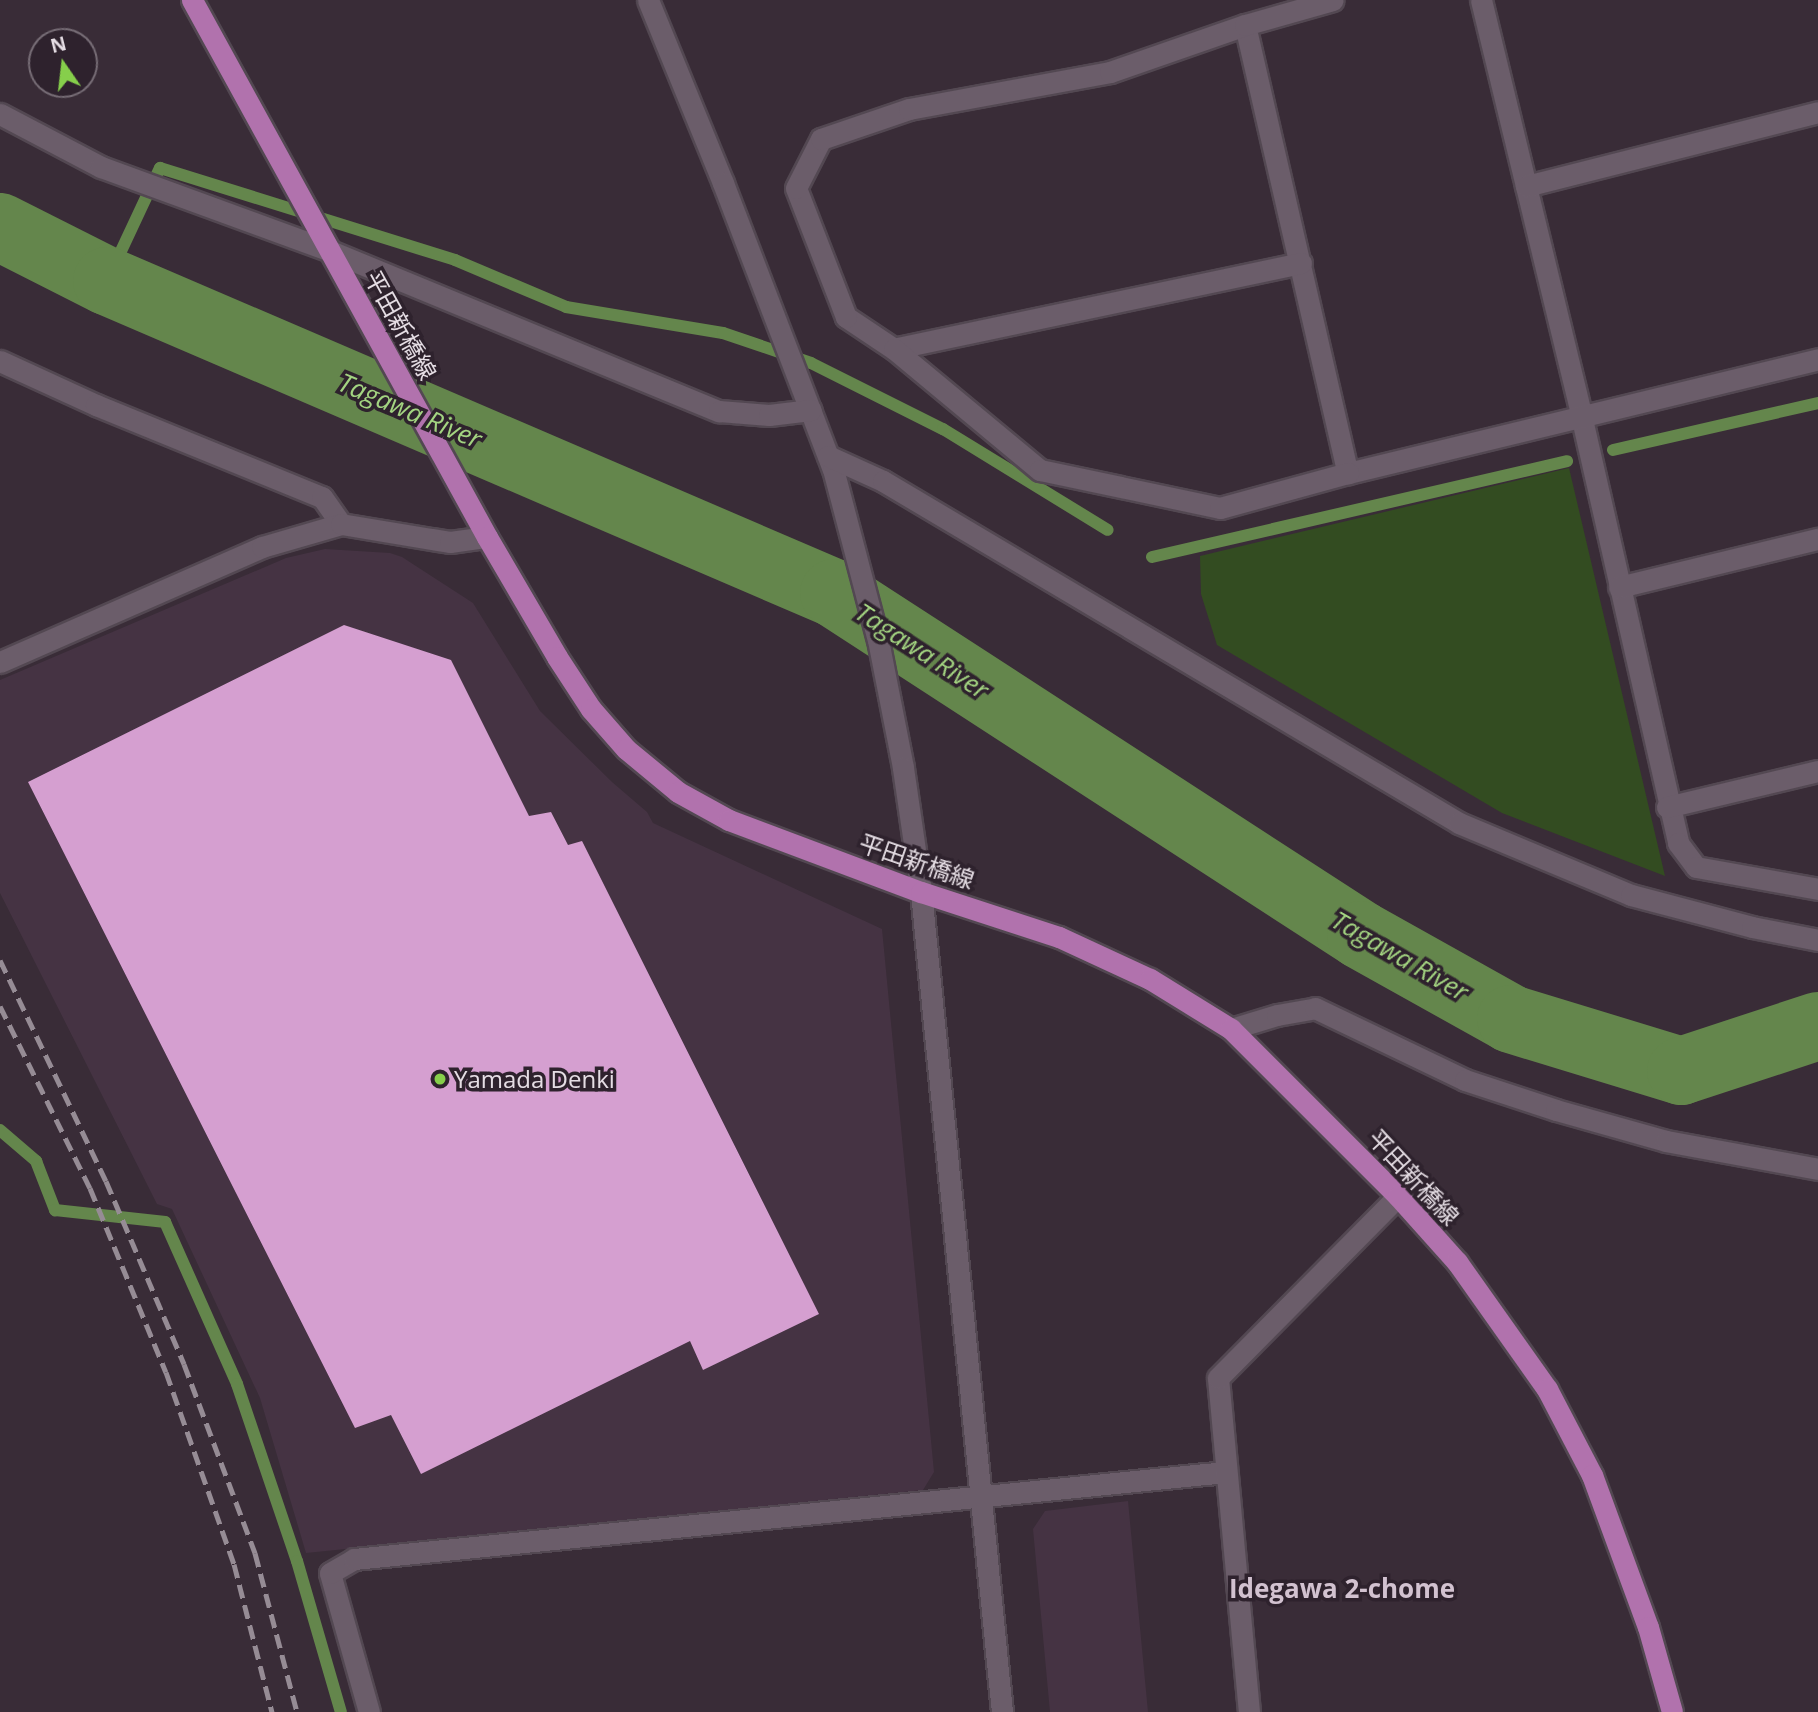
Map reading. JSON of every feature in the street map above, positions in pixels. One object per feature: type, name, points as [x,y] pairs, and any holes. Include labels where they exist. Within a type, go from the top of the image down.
[{"type":"main road","name":"平田新橋線","points":[[192,0],[487,537],[557,657],[591,709],[626,749],[678,792],[729,820],[921,892],[1059,937],[1150,979],[1231,1029],[1398,1196],[1464,1272],[1554,1402],[1592,1475],[1648,1627],[1672,1712]]},
{"type":"street","points":[[648,0],[811,410],[830,463],[878,640],[903,768],[921,892],[1002,1712]]},
{"type":"street","points":[[1333,0],[1245,26],[1110,72],[909,109],[821,139],[796,188],[846,317],[894,349],[1040,470],[1220,508],[1348,473],[1582,419],[1818,359]]},
{"type":"street","points":[[1481,0],[1582,419],[1667,807],[1678,843],[1696,867],[1818,889]]},
{"type":"street","points":[[1245,26],[1348,473]]},
{"type":"street","points":[[1527,186],[1818,112]]},
{"type":"street","points":[[0,114],[101,167],[330,251],[719,411],[769,415],[811,410]]},
{"type":"street","points":[[894,349],[1301,263]]},
{"type":"street","points":[[0,361],[96,405],[322,497],[341,524]]},
{"type":"street","points":[[830,463],[894,487],[1108,612],[1329,749],[1459,823],[1631,895],[1752,927],[1818,940]]},
{"type":"street","points":[[0,662],[262,547],[341,524],[450,542],[487,537]]},
{"type":"street","points":[[1619,587],[1818,539]]},
{"type":"street","points":[[1667,807],[1818,771]]},
{"type":"street","points":[[1231,1029],[1277,1015],[1315,1008],[1465,1080],[1556,1110],[1666,1141],[1818,1169]]},
{"type":"street","points":[[1249,1712],[1218,1378],[1398,1196]]},
{"type":"street","points":[[369,1712],[331,1573],[354,1559],[1226,1472]]},
{"type":"shaded area","points":[[325,549],[390,553],[402,557],[473,603],[540,711],[612,782],[647,812],[653,823],[882,929],[934,1472],[923,1490],[306,1553],[260,1398],[172,1209],[157,1204],[0,893],[0,680],[286,558]]},
{"type":"shaded area","points":[[1128,1501],[1148,1712],[1050,1712],[1033,1529],[1045,1511]]},
{"type":"green space","points":[[1569,468],[1665,876],[1502,813],[1217,645],[1201,594],[1200,556]]},
{"type":"building","name":"Yamada Denki","points":[[344,625],[451,660],[529,816],[551,812],[568,845],[582,841],[819,1314],[703,1370],[690,1341],[421,1474],[391,1415],[355,1428],[28,782]]},
{"type":"waterway","points":[[107,281],[160,168],[455,260],[566,307],[723,333],[811,363],[943,429],[1108,530]]},
{"type":"waterway","name":"Tagawa River","points":[[0,227],[107,281],[834,593],[1361,935],[1511,1019],[1681,1071],[1818,1026]]},
{"type":"waterway","points":[[1613,450],[1818,403]]},
{"type":"waterway","points":[[1152,557],[1567,461]]},
{"type":"waterway","points":[[0,1130],[36,1161],[55,1210],[165,1222],[237,1384],[297,1561],[341,1712]]},
{"type":"railway","points":[[0,960],[106,1181],[184,1364],[255,1553],[297,1712]]},
{"type":"railway","points":[[0,1006],[90,1188],[166,1372],[234,1564],[272,1712]]},
{"type":"place","name":"Yamada Denki","points":[[440,1079]]},
{"type":"district","name":"Idegawa 2-chome","points":[[1342,1589]]}]
